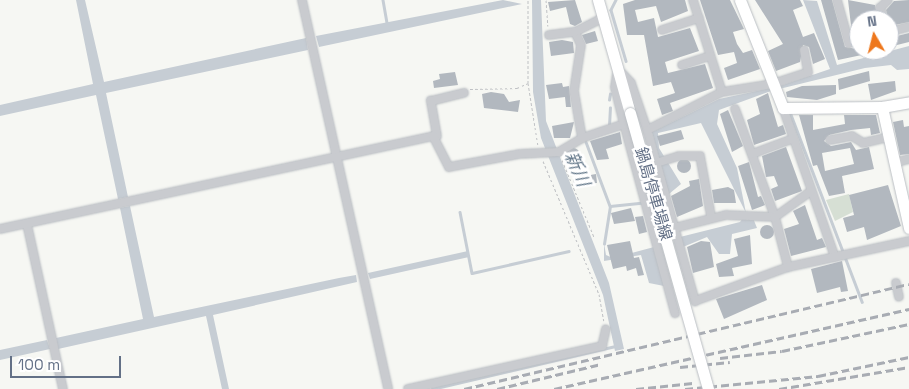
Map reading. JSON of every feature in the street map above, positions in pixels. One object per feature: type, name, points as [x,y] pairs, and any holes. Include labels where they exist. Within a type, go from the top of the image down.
[{"type":"main road","name":"鍋島停車場線","points":[[598,0],[708,389]]},
{"type":"main road","points":[[741,0],[773,87],[783,108],[882,107],[909,102]]},
{"type":"main road","points":[[882,107],[909,224]]},
{"type":"street","points":[[302,0],[388,389]]},
{"type":"street","points":[[693,0],[722,92]]},
{"type":"street","points":[[837,0],[849,43]]},
{"type":"street","points":[[881,10],[880,8],[888,0]]},
{"type":"street","points":[[549,35],[575,32],[603,18]]},
{"type":"street","points":[[662,30],[698,18]]},
{"type":"street","points":[[575,32],[581,46],[574,91],[582,138]]},
{"type":"street","points":[[647,130],[722,92],[773,87],[808,72],[804,50]]},
{"type":"street","points":[[682,65],[710,56]]},
{"type":"street","points":[[617,67],[615,87],[676,313]]},
{"type":"street","points":[[617,67],[630,83],[647,130],[695,301],[788,268],[909,241]]},
{"type":"street","points":[[464,93],[431,101],[437,136],[449,167],[558,153],[582,138],[624,124]]},
{"type":"street","points":[[735,108],[775,217],[788,268]]},
{"type":"street","points":[[783,108],[792,139],[839,256]]},
{"type":"street","points":[[0,229],[437,136]]},
{"type":"street","points":[[830,140],[852,136],[863,143],[888,137]]},
{"type":"street","points":[[752,154],[792,139]]},
{"type":"street","points":[[657,163],[671,159],[700,156],[711,216]]},
{"type":"street","points":[[894,163],[909,159]]},
{"type":"street","points":[[674,228],[711,216],[775,217],[812,190]]},
{"type":"street","points":[[27,224],[63,389]]},
{"type":"street","points":[[896,283],[899,298]]},
{"type":"street","points":[[408,389],[602,346],[606,329]]},
{"type":"path","points":[[528,0],[528,83],[542,154],[599,294],[606,329]]},
{"type":"path","points":[[546,0],[549,35]]},
{"type":"path","points":[[464,93],[474,86],[517,88],[528,83]]},
{"type":"path","points":[[558,153],[594,237]]},
{"type":"shaded area","points":[[76,0],[85,0],[104,82],[306,38],[308,50],[106,93],[128,197],[118,199],[96,95],[0,116],[0,105],[93,84]]},
{"type":"shaded area","points":[[503,0],[522,4],[319,47],[316,36]]},
{"type":"shaded area","points":[[532,0],[541,0],[546,121],[609,283],[624,349],[615,351],[603,295],[541,138],[533,92]]},
{"type":"shaded area","points":[[803,0],[817,1],[837,65],[856,60],[899,60],[899,49],[909,46],[909,69],[897,70],[891,65],[865,68],[771,91],[719,110],[717,124],[737,168],[746,213],[701,123],[658,133],[659,148],[681,184],[669,194],[652,132],[719,99],[780,86],[830,69]]},
{"type":"shaded area","points":[[849,194],[853,212],[835,221],[826,200]]},
{"type":"shaded area","points":[[130,206],[154,317],[356,275],[357,282],[213,315],[229,389],[222,389],[206,316],[58,349],[56,338],[143,319],[120,208]]},
{"type":"shaded area","points":[[743,218],[753,218],[757,228],[732,234],[730,254],[719,254],[707,237],[683,247],[680,237],[740,222]]},
{"type":"shaded area","points":[[604,243],[606,255],[613,258],[654,247],[664,286],[649,283],[641,255],[604,261]]},
{"type":"shaded area","points":[[468,251],[469,257],[370,279],[368,273]]},
{"type":"shaded area","points":[[47,340],[50,349],[0,360],[0,350]]},
{"type":"building","points":[[575,0],[582,22],[575,26],[570,24],[566,7],[550,11],[548,2]]},
{"type":"building","points":[[635,0],[685,0],[688,11],[661,22],[656,6],[635,10],[638,22],[654,18],[658,37],[690,28],[699,51],[665,62],[668,73],[705,64],[713,88],[670,103],[673,111],[662,115],[657,99],[675,93],[671,82],[653,86],[644,35],[627,35],[623,4]]},
{"type":"building","points":[[700,0],[730,0],[744,29],[733,32],[737,44],[743,53],[752,50],[760,69],[728,80],[724,68],[737,63],[734,52],[718,55]]},
{"type":"building","points":[[755,0],[800,0],[803,6],[793,10],[803,37],[814,33],[825,59],[813,64],[809,47],[803,45],[800,62],[776,71],[768,51],[783,44]]},
{"type":"building","points":[[821,0],[832,0],[845,47],[849,48],[849,58],[838,60]]},
{"type":"building","points":[[848,0],[875,5],[876,10],[849,10]]},
{"type":"building","points":[[909,0],[909,22],[899,24],[899,10],[886,10],[894,1]]},
{"type":"building","points":[[595,31],[598,41],[586,44],[582,35]]},
{"type":"building","points":[[909,33],[909,42],[899,44],[899,36]]},
{"type":"building","points":[[562,40],[573,42],[574,53],[551,56],[549,42]]},
{"type":"building","points":[[869,71],[870,81],[839,90],[838,79]]},
{"type":"building","points":[[455,72],[458,85],[434,88],[433,81],[440,79],[439,74]]},
{"type":"building","points":[[895,81],[896,91],[871,100],[868,84]]},
{"type":"building","points":[[562,83],[563,87],[569,86],[571,107],[566,107],[565,97],[549,99],[546,85]]},
{"type":"building","points":[[836,85],[836,94],[817,100],[787,97],[786,92],[802,86]]},
{"type":"building","points":[[491,92],[504,94],[509,102],[520,100],[518,112],[484,108],[482,94]]},
{"type":"building","points":[[768,93],[778,127],[783,125],[786,134],[754,145],[747,120],[760,114],[756,99]]},
{"type":"building","points":[[728,110],[743,146],[732,152],[720,114]]},
{"type":"building","points":[[799,115],[813,115],[813,130],[845,124],[844,115],[876,115],[880,133],[871,135],[870,128],[851,130],[829,135],[824,141],[831,146],[851,142],[856,150],[869,147],[874,169],[842,176],[845,193],[829,196],[817,165],[813,166]],"holes":[[[850,148],[854,164],[825,171],[822,153]]]},
{"type":"building","points":[[903,120],[904,127],[909,126],[909,154],[900,155],[893,122]]},
{"type":"building","points":[[574,122],[570,138],[554,138],[552,126]]},
{"type":"building","points":[[681,130],[684,139],[660,146],[657,136]]},
{"type":"building","points":[[620,132],[622,144],[606,149],[609,159],[597,160],[590,141]]},
{"type":"building","points":[[786,147],[802,191],[775,201],[771,189],[778,186],[774,176],[766,177],[762,156]]},
{"type":"building","points":[[573,148],[578,150],[580,155],[578,160],[573,162],[568,160],[566,155],[568,150]]},
{"type":"building","points":[[684,159],[689,161],[691,166],[689,171],[684,173],[679,171],[677,166],[679,161]]},
{"type":"building","points":[[749,162],[758,197],[761,196],[765,205],[752,210],[738,166]]},
{"type":"building","points":[[596,174],[597,183],[574,184],[573,178]]},
{"type":"building","points":[[699,179],[703,206],[677,217],[671,196],[690,186],[689,181]]},
{"type":"building","points":[[888,185],[901,226],[867,240],[864,227],[847,232],[843,218],[854,215],[849,195]]},
{"type":"building","points":[[728,187],[734,190],[736,203],[714,203],[712,190]]},
{"type":"building","points":[[805,205],[817,240],[822,238],[826,247],[791,256],[784,229],[799,224],[793,211]]},
{"type":"building","points":[[631,208],[635,221],[614,224],[611,213]]},
{"type":"building","points":[[643,216],[647,232],[639,234],[635,217]]},
{"type":"building","points":[[767,225],[772,227],[774,232],[772,237],[767,239],[762,237],[760,232],[762,227]]},
{"type":"building","points":[[750,235],[752,264],[732,268],[734,276],[719,277],[716,264],[738,256],[734,239]]},
{"type":"building","points":[[630,241],[634,258],[639,257],[644,275],[638,276],[636,268],[627,271],[626,266],[613,269],[607,245]]},
{"type":"building","points":[[701,241],[710,242],[714,267],[693,273],[687,247]]},
{"type":"building","points":[[842,261],[848,291],[841,292],[840,287],[817,293],[811,269]]},
{"type":"building","points":[[762,285],[767,300],[724,319],[716,299]]},
{"type":"waterway","points":[[383,0],[387,23]]},
{"type":"waterway","points":[[616,0],[611,10],[626,61]]},
{"type":"waterway","points":[[609,100],[610,94]]},
{"type":"waterway","points":[[609,126],[610,108]]},
{"type":"waterway","points":[[790,112],[862,302]]},
{"type":"waterway","name":"新川","points":[[586,142],[610,206]]},
{"type":"waterway","points":[[604,244],[610,206],[641,203]]},
{"type":"waterway","points":[[460,212],[472,273],[569,251]]},
{"type":"waterway","points":[[432,389],[615,346]]},
{"type":"railway","points":[[464,389],[909,284]]},
{"type":"railway","points":[[554,389],[909,309]]},
{"type":"railway","points":[[720,358],[782,351],[909,324]]},
{"type":"railway","points":[[685,389],[818,376],[909,357]]},
{"type":"railway","points":[[680,367],[730,362]]},
{"type":"railway","points":[[497,389],[601,364]]},
{"type":"railway","points":[[779,389],[909,367]]},
{"type":"railway","points":[[636,389],[693,383]]}]
